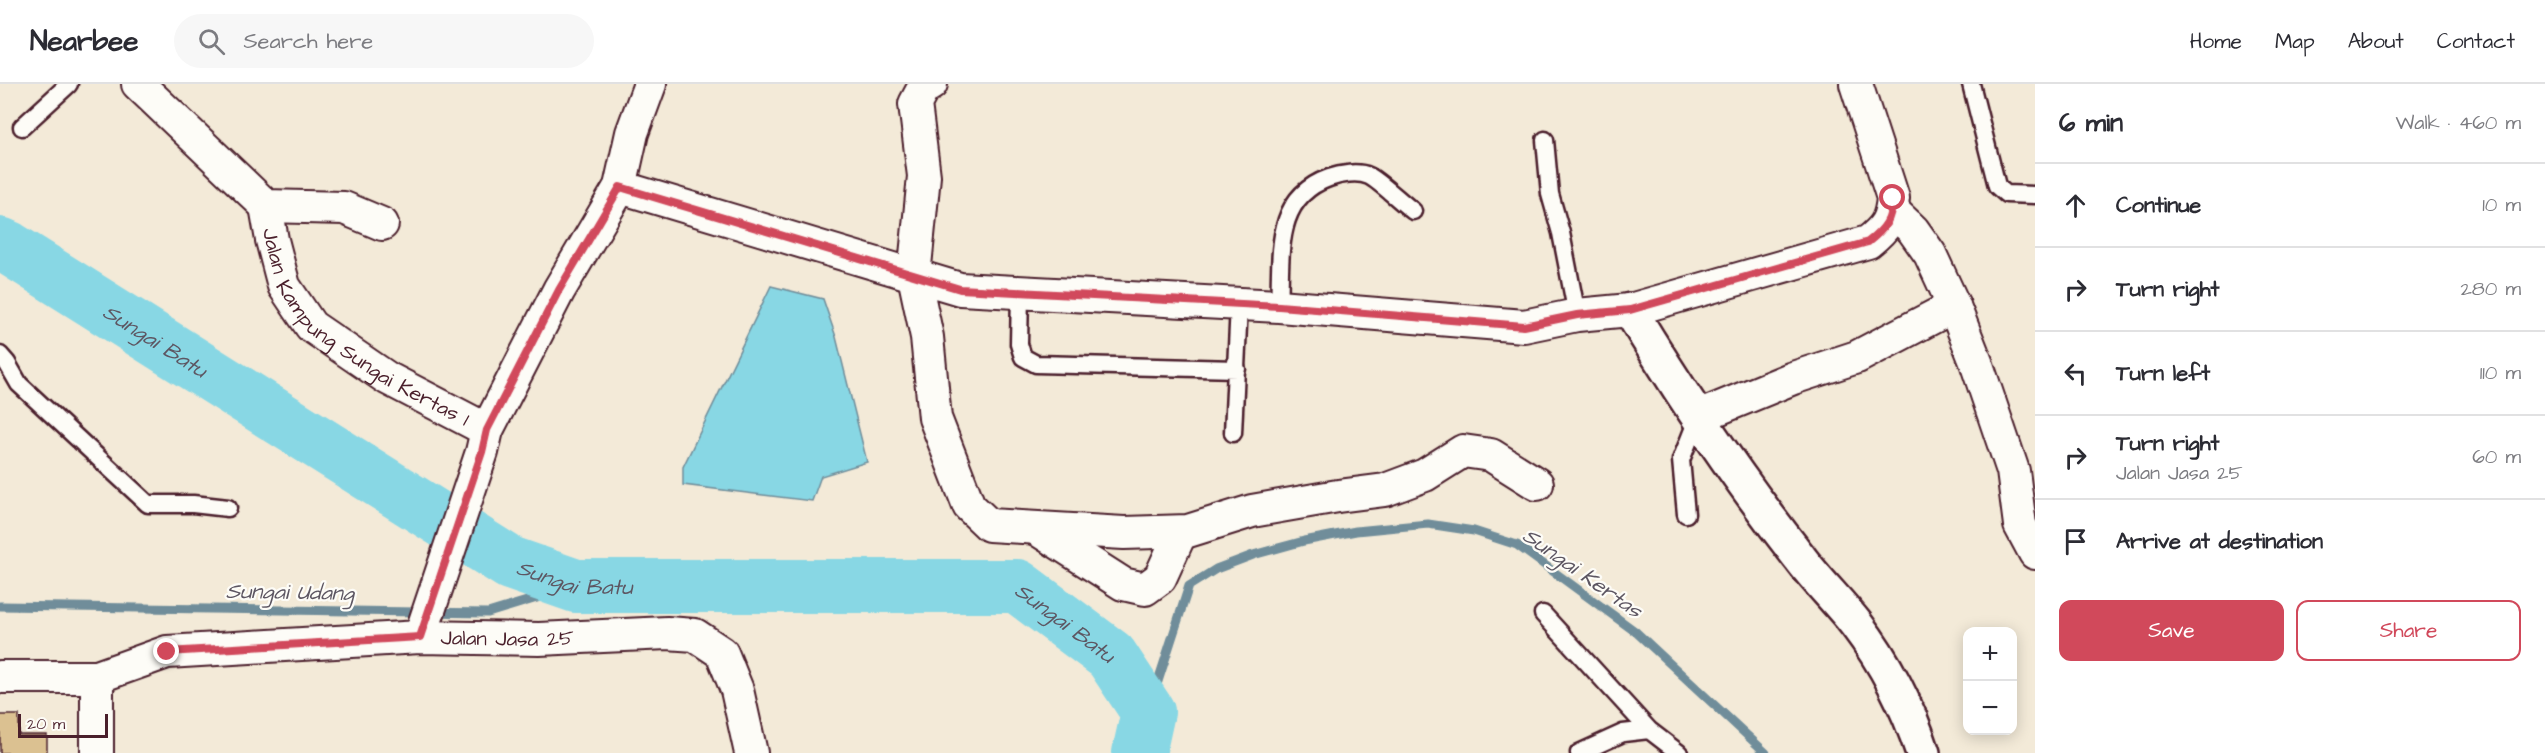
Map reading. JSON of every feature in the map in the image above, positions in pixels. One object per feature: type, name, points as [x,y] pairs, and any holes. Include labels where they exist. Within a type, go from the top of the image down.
[{"type":"street","points":[[138,84],[266,206],[344,208],[382,224]]},
{"type":"street","points":[[423,628],[485,441],[559,290],[620,187],[632,133],[650,84]]},
{"type":"street","points":[[930,84],[923,89],[915,104],[924,176],[914,276],[927,337],[935,417],[969,506],[989,525],[1124,533],[1181,531],[1252,512],[1385,490],[1425,475],[1463,451],[1491,455],[1537,484]]},
{"type":"street","points":[[620,187],[960,289],[1279,306],[1524,326],[1577,315],[1630,310],[1868,242],[1885,229],[1892,210],[1893,198],[1856,84]]},
{"type":"street","name":"Jalan Kampung Sungai Kertas 1","points":[[266,206],[284,285],[311,326],[485,441]]},
{"type":"street","points":[[1892,210],[1913,230],[1930,254],[1954,306],[2013,471],[2020,525],[2035,553]]},
{"type":"street","points":[[1698,417],[1793,378],[1857,357],[1917,323],[1954,306]]},
{"type":"street","points":[[1630,310],[1698,417],[1800,559],[1856,625],[1886,668],[1917,734],[1923,753]]},
{"type":"street","points":[[1036,528],[1123,584],[1145,589],[1160,578],[1181,531]]},
{"type":"street","name":"Jalan Jasa 25","points":[[0,677],[97,677],[167,652],[423,628],[539,639],[667,633],[695,635],[722,653],[737,690],[751,753]]},
{"type":"street","points":[[97,677],[97,753]]},
{"type":"lane","points":[[22,128],[69,84]]},
{"type":"lane","points":[[1971,84],[1997,186],[2006,194],[2035,195]]},
{"type":"lane","points":[[1545,140],[1550,194],[1561,233],[1577,315]]},
{"type":"lane","points":[[1279,306],[1283,225],[1292,206],[1316,183],[1342,174],[1369,176],[1413,211]]},
{"type":"lane","points":[[1020,292],[1019,344],[1023,357],[1036,364],[1237,369]]},
{"type":"lane","points":[[1233,433],[1239,304]]},
{"type":"lane","points":[[0,355],[8,363],[20,384],[148,504],[193,504],[228,508]]},
{"type":"lane","points":[[1686,514],[1681,460],[1698,417]]},
{"type":"lane","points":[[1543,614],[1649,730],[1679,753]]},
{"type":"lane","points":[[1579,753],[1623,733],[1649,730]]},
{"type":"water","points":[[771,286],[823,299],[836,337],[867,462],[821,476],[812,501],[683,485],[683,467]]},
{"type":"building","points":[[0,715],[19,715],[19,735],[47,735],[47,753],[0,753]]},
{"type":"waterway","name":"Sungai Udang","points":[[0,244],[510,563],[576,586],[1017,586],[1111,656],[1148,712],[1139,753]]},
{"type":"waterway","name":"Sungai Kertas","points":[[1148,712],[1189,586],[1216,569],[1253,555],[1304,541],[1356,531],[1428,524],[1474,531],[1517,545],[1636,632],[1766,753]]},
{"type":"waterway","name":"Sungai Udang","points":[[0,606],[488,613],[576,586]]},
{"type":"route","points":[[167,652],[420,637],[482,452],[487,430],[559,290],[620,187],[960,289],[1279,306],[1524,326],[1577,315],[1630,310],[1868,242],[1885,229],[1892,210],[1893,198]]},
{"type":"water label","name":"Sungai Batu","points":[[155,341]]},
{"type":"water label","name":"Sungai Batu","points":[[576,574]]},
{"type":"water label","name":"Sungai Batu","points":[[1063,627]]}]
